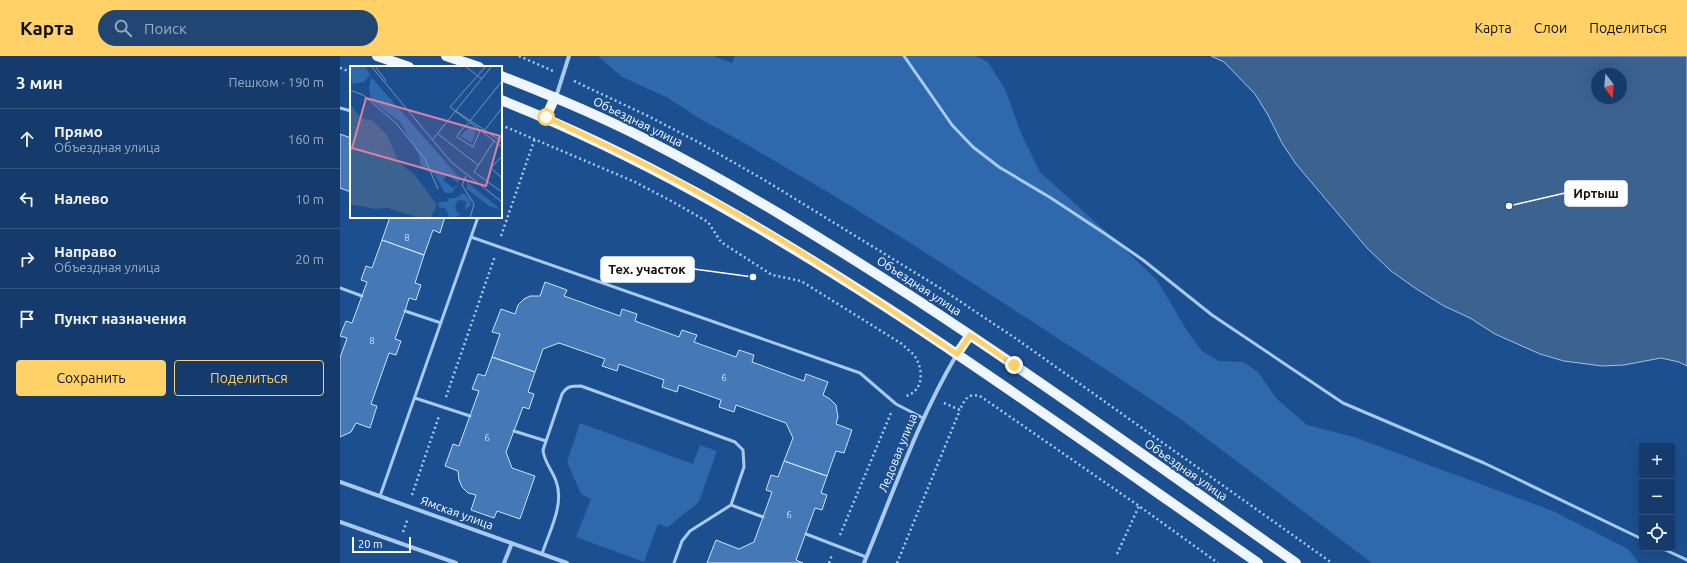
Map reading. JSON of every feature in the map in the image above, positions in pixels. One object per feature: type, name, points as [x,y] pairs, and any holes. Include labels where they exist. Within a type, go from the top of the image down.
[{"type":"main road","points":[[377,56],[406,66]]},
{"type":"main road","points":[[446,56],[476,66]]},
{"type":"main road","name":"Объездная улица","points":[[502,76],[556,97],[646,139],[730,185],[836,247],[970,335],[1296,563]]},
{"type":"main road","points":[[546,117],[556,97]]},
{"type":"main road","points":[[502,100],[546,117],[638,160],[720,204],[826,269],[957,354],[1258,563]]},
{"type":"main road","points":[[957,354],[970,335]]},
{"type":"street","points":[[556,97],[569,56]]},
{"type":"street","name":"Ледовая улица","points":[[864,563],[923,418],[957,354]]},
{"type":"street","name":"Ямская улица","points":[[340,482],[567,563]]},
{"type":"street","points":[[340,522],[456,563]]},
{"type":"street","points":[[504,563],[512,543]]},
{"type":"lane","points":[[904,56],[952,125],[973,147],[999,167],[1051,198],[1107,235],[1143,260],[1212,315],[1343,403],[1484,463],[1639,538]]},
{"type":"lane","points":[[340,108],[350,111]]},
{"type":"lane","points":[[380,496],[478,218]]},
{"type":"lane","points":[[471,237],[860,373],[896,404],[923,418]]},
{"type":"lane","points":[[340,288],[362,296]]},
{"type":"lane","points":[[405,310],[441,323]]},
{"type":"lane","points":[[542,554],[557,511],[560,494],[556,482],[544,458],[543,450],[562,394],[566,388],[581,386],[735,442],[743,450],[744,467],[730,505],[690,531],[682,541],[674,563]]},
{"type":"lane","points":[[415,398],[470,416]]},
{"type":"lane","points":[[514,431],[546,441]]},
{"type":"lane","points":[[730,505],[763,517]]},
{"type":"lane","points":[[806,534],[866,557]]},
{"type":"lane","points":[[1668,551],[1687,560]]},
{"type":"path","points":[[519,56],[648,116],[705,146],[766,181],[940,288],[1018,340],[1332,563]]},
{"type":"path","points":[[340,68],[350,72]]},
{"type":"path","points":[[502,125],[535,138],[635,182],[708,222],[721,242],[772,275],[801,281],[902,344],[914,356],[918,364],[920,375],[917,390],[912,394],[901,398],[889,417],[828,563]]},
{"type":"path","points":[[399,543],[409,517],[414,489],[535,138]]},
{"type":"path","points":[[917,390],[960,410]]},
{"type":"path","points":[[897,563],[964,401],[968,397],[974,395],[980,396],[1139,506],[1218,563]]},
{"type":"path","points":[[1117,554],[1139,506]]},
{"type":"shaded area","points":[[598,56],[714,56],[732,63],[735,56],[976,56],[988,62],[1005,89],[1021,133],[1040,172],[1157,280],[1186,329],[1202,351],[1219,361],[1243,362],[1258,372],[1276,398],[1307,425],[1354,437],[1553,511],[1628,549],[1639,563],[1372,563],[1179,418],[1096,363],[912,244],[831,194],[700,119],[668,98],[622,77]]},
{"type":"shaded area","points":[[1211,56],[1687,56],[1687,366],[1679,362],[1661,358],[1624,365],[1602,366],[1564,361],[1540,354],[1495,334],[1470,318],[1444,306],[1418,290],[1391,271],[1367,248],[1296,164],[1282,143],[1268,115],[1255,94],[1224,62]]},
{"type":"shaded area","points":[[580,423],[693,464],[700,445],[717,451],[699,502],[668,527],[658,524],[644,562],[576,537],[591,499],[581,494],[567,462]]},
{"type":"building","points":[[340,134],[350,138],[350,192],[340,188]]},
{"type":"building","points":[[390,218],[445,218],[440,233],[433,230],[424,255],[382,240]]},
{"type":"building","points":[[382,240],[424,255],[415,283],[421,285],[416,300],[409,298],[395,339],[401,341],[396,355],[389,353],[371,404],[377,406],[370,428],[356,423],[351,432],[340,437],[340,358],[347,338],[340,336],[346,321],[352,323],[367,282],[361,280],[366,266],[372,268]]},
{"type":"building","points":[[545,282],[567,290],[564,296],[620,316],[622,309],[637,314],[635,321],[679,337],[682,330],[697,335],[694,342],[736,357],[739,350],[754,355],[752,362],[804,381],[806,374],[828,382],[823,395],[836,405],[838,417],[836,424],[852,430],[844,453],[836,451],[827,476],[784,461],[793,438],[786,423],[736,405],[734,412],[719,407],[721,400],[679,385],[677,392],[662,387],[664,380],[619,364],[617,371],[602,366],[605,359],[559,343],[543,349],[535,372],[492,357],[500,334],[492,332],[501,309],[515,314],[518,305],[524,299],[530,296],[540,296]]},
{"type":"building","points":[[492,357],[535,372],[528,392],[534,394],[529,409],[523,407],[506,452],[512,468],[535,476],[520,519],[497,511],[494,518],[471,510],[476,495],[468,493],[462,487],[459,480],[458,471],[445,466],[453,444],[459,446],[479,391],[472,389],[478,374],[485,376]]},
{"type":"building","points":[[784,461],[827,476],[821,493],[827,495],[822,510],[815,508],[796,560],[803,563],[707,563],[716,540],[739,549],[754,542],[772,492],[766,490],[771,475],[778,477]]},
{"type":"place","name":"Иртыш","points":[[1509,206]]},
{"type":"place","name":"Тех. участок","points":[[753,277]]},
{"type":"route","points":[[546,117],[638,160],[720,204],[826,269],[957,354],[970,335],[1014,365]]}]
